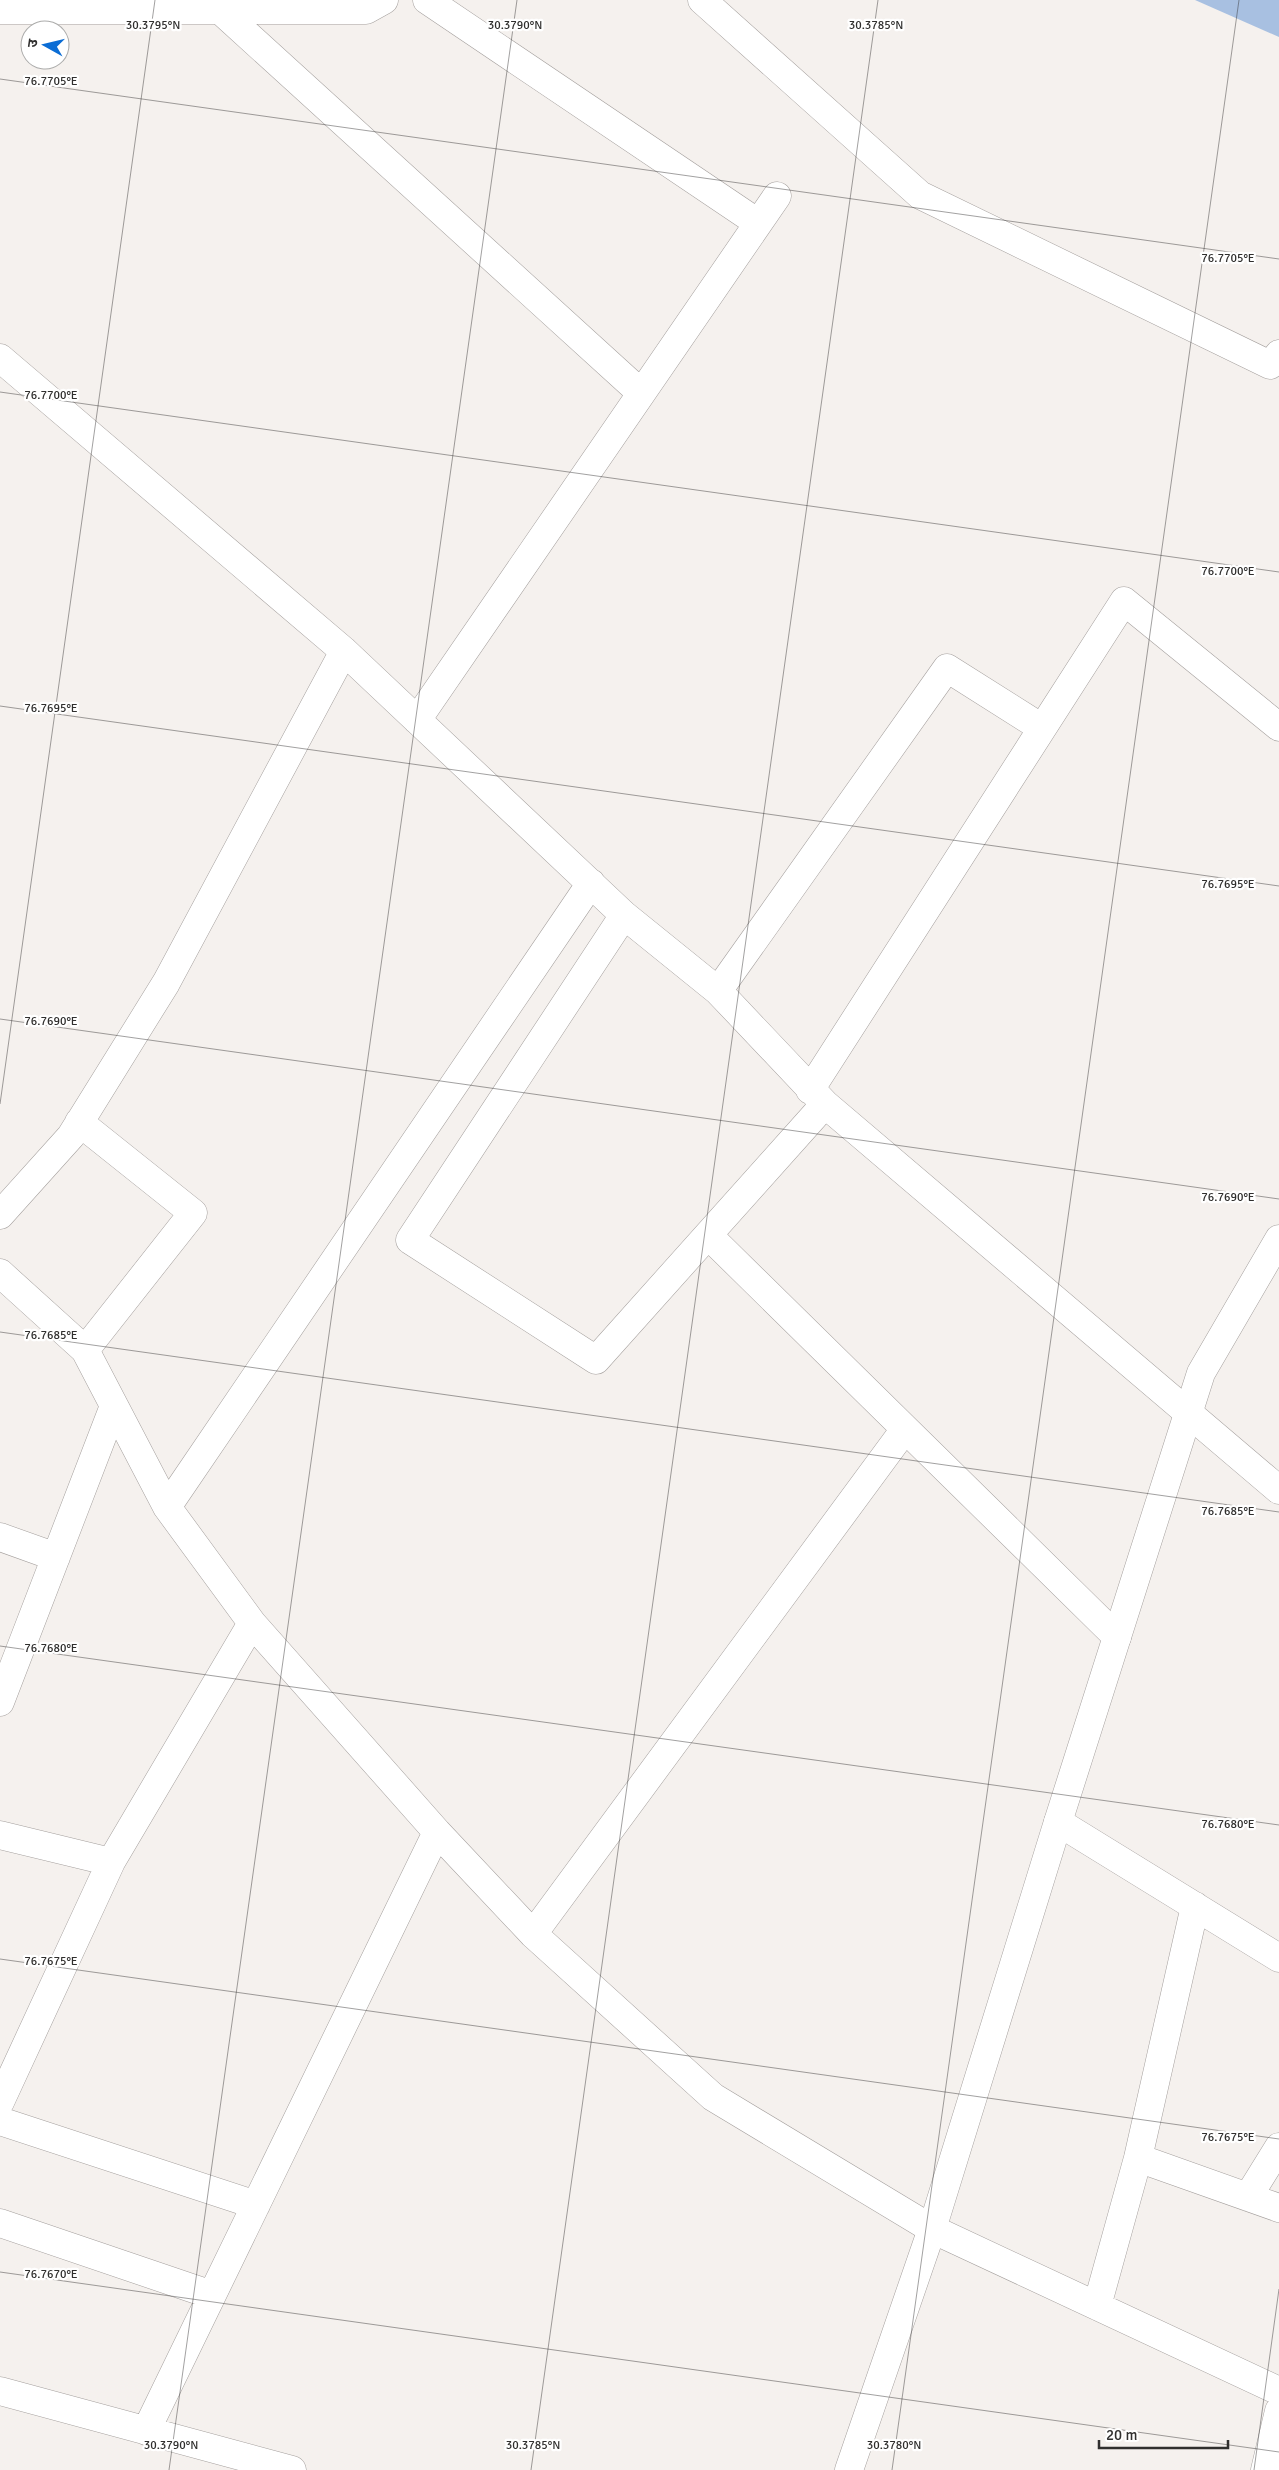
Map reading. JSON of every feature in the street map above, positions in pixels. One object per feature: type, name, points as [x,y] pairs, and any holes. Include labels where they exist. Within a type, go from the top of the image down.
[{"type":"street","points":[[0,10],[366,10],[384,0]]},
{"type":"street","points":[[427,0],[758,223]]},
{"type":"street","points":[[702,0],[920,195],[1270,365],[1279,354]]},
{"type":"street","points":[[220,10],[641,393]]},
{"type":"street","points":[[417,720],[777,196]]},
{"type":"street","points":[[0,358],[344,651],[624,915],[718,991],[817,1097],[1279,1490]]},
{"type":"street","points":[[624,915],[410,1240],[596,1360],[708,1234],[817,1097],[1042,728],[1124,601],[1279,727]]},
{"type":"street","points":[[0,1215],[71,1136],[166,984],[344,651]]},
{"type":"street","points":[[718,991],[947,668],[1042,728]]},
{"type":"street","points":[[167,1508],[590,883]]},
{"type":"street","points":[[79,1122],[193,1214],[85,1350]]},
{"type":"street","points":[[708,1234],[1117,1637]]},
{"type":"street","points":[[849,2470],[932,2229],[1058,1822],[1201,1373],[1279,1239]]},
{"type":"street","points":[[0,1273],[85,1350],[167,1508],[252,1623],[437,1832],[533,1934],[713,2097],[932,2229],[1279,2391]]},
{"type":"street","points":[[0,1702],[114,1406]]},
{"type":"street","points":[[533,1934],[906,1429]]},
{"type":"street","points":[[0,1537],[56,1557]]},
{"type":"street","points":[[0,2102],[111,1862],[252,1623]]},
{"type":"street","points":[[1058,1822],[1279,1958]]},
{"type":"street","points":[[146,2431],[437,1832]]},
{"type":"street","points":[[0,1835],[111,1862]]},
{"type":"street","points":[[1097,2306],[1138,2158],[1195,1906]]},
{"type":"street","points":[[0,2121],[256,2205]]},
{"type":"street","points":[[1248,2197],[1279,2147]]},
{"type":"street","points":[[1138,2158],[1279,2208]]},
{"type":"street","points":[[0,2223],[212,2295]]},
{"type":"street","points":[[0,2391],[292,2470]]},
{"type":"street","points":[[1265,2470],[1279,2411]]},
{"type":"water","points":[[1195,0],[1279,0],[1279,37]]}]
